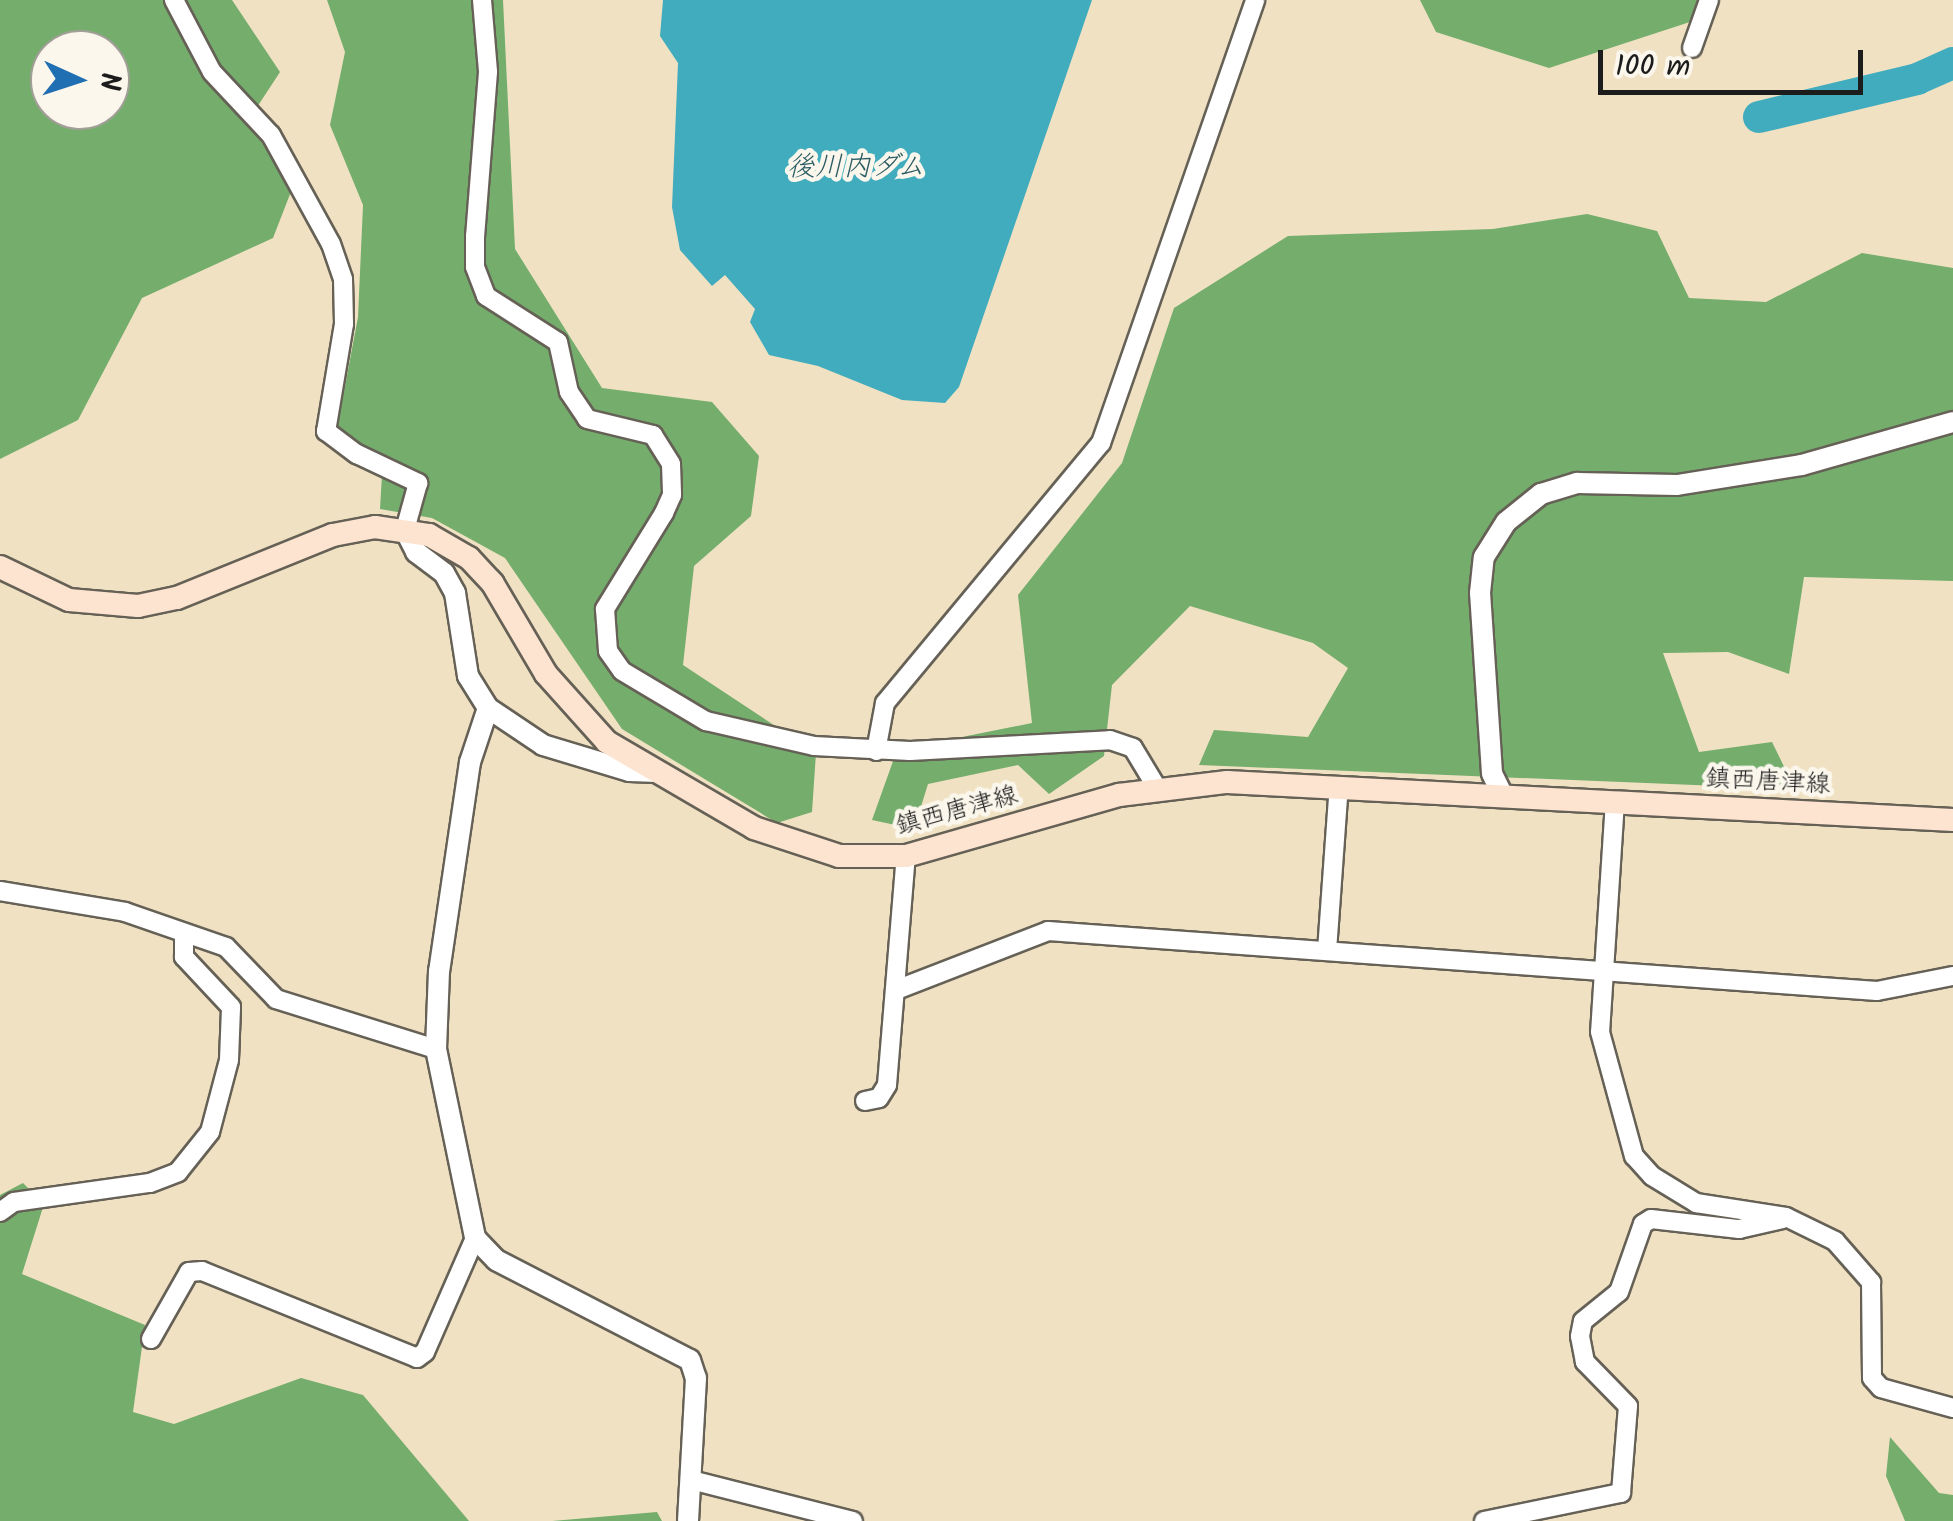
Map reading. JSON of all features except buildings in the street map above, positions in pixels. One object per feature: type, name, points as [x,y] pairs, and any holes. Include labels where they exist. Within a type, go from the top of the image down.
[{"type":"main road","name":"鎮西唐津線","points":[[0,567],[69,600],[138,606],[176,598],[333,535],[405,530],[468,558],[493,584],[578,716],[658,772],[796,844],[839,856],[906,856],[1157,788],[1227,782],[1953,820]]},
{"type":"street","points":[[174,0],[212,72],[271,135],[332,244],[344,279],[344,324],[326,431],[357,454],[418,483],[405,530],[416,552],[444,573],[455,594],[468,676],[488,708],[543,745],[629,772],[658,772]]},
{"type":"street","points":[[482,0],[488,72],[475,267],[486,296],[558,342],[569,392],[587,418],[653,435],[672,464],[664,512],[605,609],[608,651],[643,688],[706,721],[769,739],[876,751],[1110,740],[1133,748],[1157,788]]},
{"type":"street","points":[[876,751],[884,704],[1101,443],[1256,0]]},
{"type":"street","points":[[1692,48],[1709,0]]},
{"type":"street","points":[[1503,796],[1492,774],[1480,593],[1484,557],[1506,522],[1541,494],[1577,483],[1695,482],[1802,465],[1953,422]]},
{"type":"street","points":[[488,708],[467,781],[439,971],[436,1049],[474,1238],[496,1260],[690,1360],[696,1378],[688,1521]]},
{"type":"street","points":[[1327,950],[1338,798]]},
{"type":"street","points":[[1615,802],[1600,969],[1600,1032],[1634,1156],[1652,1176],[1696,1202],[1786,1217],[1835,1241],[1871,1282],[1872,1378],[1881,1388],[1953,1408]]},
{"type":"street","points":[[865,1101],[879,1098],[888,1085],[906,856]]},
{"type":"street","points":[[0,891],[125,912],[239,956],[276,1000],[436,1049]]},
{"type":"street","points":[[896,990],[1048,931],[1877,991],[1953,976]]},
{"type":"street","points":[[0,1212],[14,1202],[150,1183],[178,1172],[210,1132],[229,1060],[231,1007],[222,990],[191,968],[184,937]]},
{"type":"street","points":[[1484,1521],[1621,1493],[1628,1406],[1585,1362],[1580,1336],[1583,1321],[1619,1292],[1643,1224],[1739,1229],[1786,1217]]},
{"type":"street","points":[[151,1339],[189,1272],[202,1271],[417,1358],[425,1352],[474,1238]]},
{"type":"street","points":[[691,1480],[853,1521]]},
{"type":"green space","points":[[0,0],[232,0],[280,72],[248,121],[292,189],[273,238],[142,298],[78,420],[0,459]]},
{"type":"green space","points":[[327,0],[503,0],[515,249],[602,388],[712,402],[759,456],[751,516],[694,566],[683,665],[816,753],[812,812],[777,823],[622,729],[505,558],[432,518],[380,509],[383,458],[336,434],[358,317],[363,205],[330,125],[345,52]]},
{"type":"green space","points":[[1420,0],[1703,0],[1696,20],[1549,68],[1436,32]]},
{"type":"green space","points":[[1587,214],[1657,231],[1689,298],[1766,302],[1862,253],[1953,268],[1953,581],[1804,577],[1789,674],[1728,652],[1663,653],[1699,752],[1772,742],[1795,789],[1199,765],[1214,730],[1308,737],[1348,668],[1313,643],[1190,606],[1112,685],[1104,756],[1049,794],[1018,765],[928,784],[914,829],[872,820],[897,750],[1032,723],[1018,595],[1122,463],[1174,308],[1288,236],[1493,229]]},
{"type":"green space","points":[[23,1183],[44,1204],[22,1274],[145,1325],[133,1412],[174,1424],[301,1378],[363,1395],[469,1521],[0,1521],[0,1195]]},
{"type":"green space","points":[[1890,1437],[1939,1493],[1953,1495],[1953,1521],[1905,1521],[1886,1476]]},
{"type":"green space","points":[[657,1512],[662,1521],[552,1521]]},
{"type":"water","name":"後川内ダム","points":[[663,0],[1092,0],[959,387],[945,403],[902,400],[818,366],[769,355],[750,322],[755,309],[725,275],[712,286],[680,250],[672,207],[678,63],[660,36]]},
{"type":"waterway","points":[[1759,117],[1917,79],[1953,63]]}]
